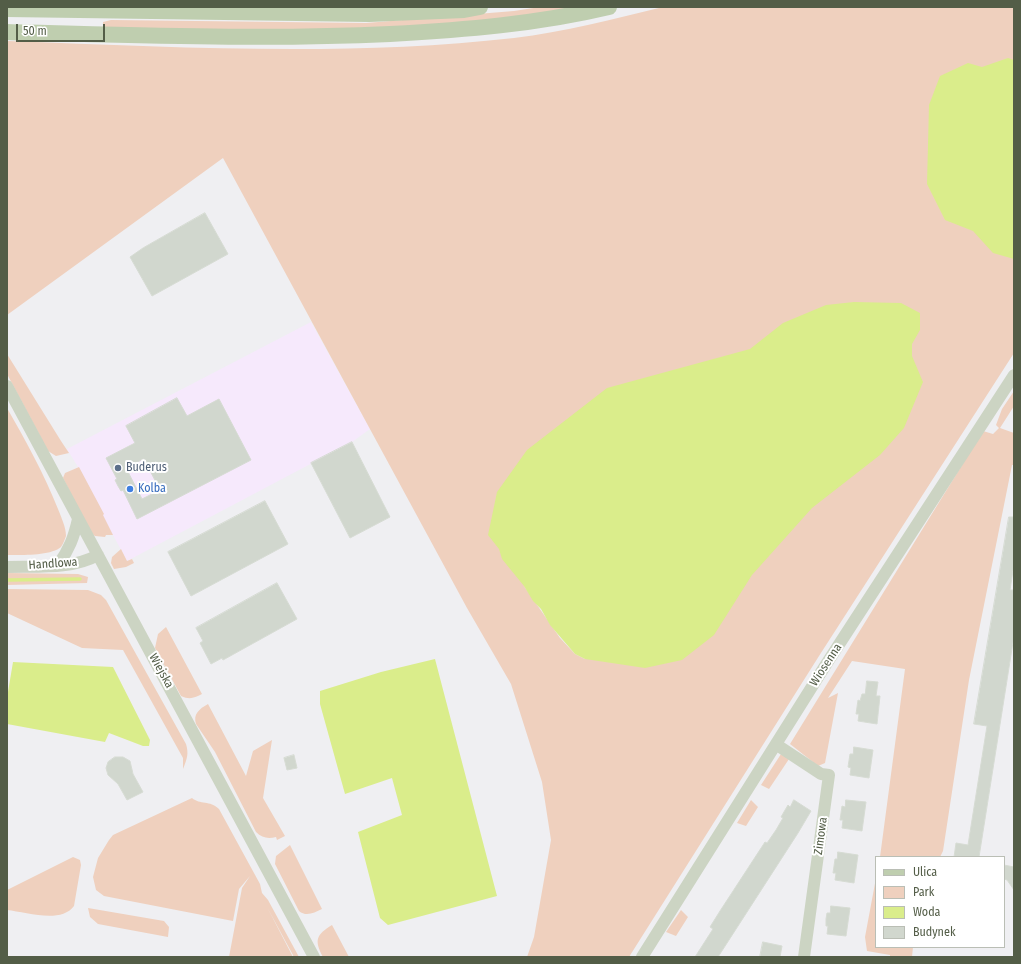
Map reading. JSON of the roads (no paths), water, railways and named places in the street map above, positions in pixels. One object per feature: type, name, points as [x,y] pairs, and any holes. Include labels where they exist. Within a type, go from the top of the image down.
[{"type":"main road","points":[[7,9],[369,14],[464,10],[480,7]]},
{"type":"main road","points":[[7,32],[309,38],[462,30],[580,14],[610,7]]},
{"type":"street","name":"Wiosenna","points":[[642,957],[825,666],[1014,375]]},
{"type":"street","name":"Wiejska","points":[[7,386],[53,468],[78,519],[314,957]]},
{"type":"street","points":[[58,565],[67,554],[73,541],[78,519]]},
{"type":"street","name":"Handlowa","points":[[7,566],[58,565],[85,562],[98,555]]},
{"type":"street","name":"Zimowa","points":[[776,745],[821,774],[829,775],[804,957]]},
{"type":"water","points":[[1008,58],[1014,60],[1014,259],[993,253],[973,231],[945,220],[927,184],[929,105],[940,76],[968,63],[982,67]]},
{"type":"water","points":[[854,302],[901,303],[920,313],[920,330],[912,344],[912,356],[923,382],[904,428],[880,455],[812,508],[752,575],[714,635],[682,660],[645,668],[585,659],[575,654],[550,625],[541,609],[533,601],[524,586],[502,559],[499,549],[488,535],[497,492],[527,450],[607,388],[750,349],[783,323],[826,305]]},
{"type":"water","points":[[435,659],[497,896],[388,925],[380,918],[358,832],[402,815],[392,778],[345,794],[320,704],[320,691],[381,672]]},
{"type":"water","points":[[13,662],[113,667],[150,740],[149,746],[143,746],[109,733],[105,742],[7,724],[7,698]]},
{"type":"waterway","points":[[7,580],[80,579]]},
{"type":"place","name":"Buderus","points":[[118,468]]},
{"type":"place","name":"Kolba","points":[[130,489]]}]
